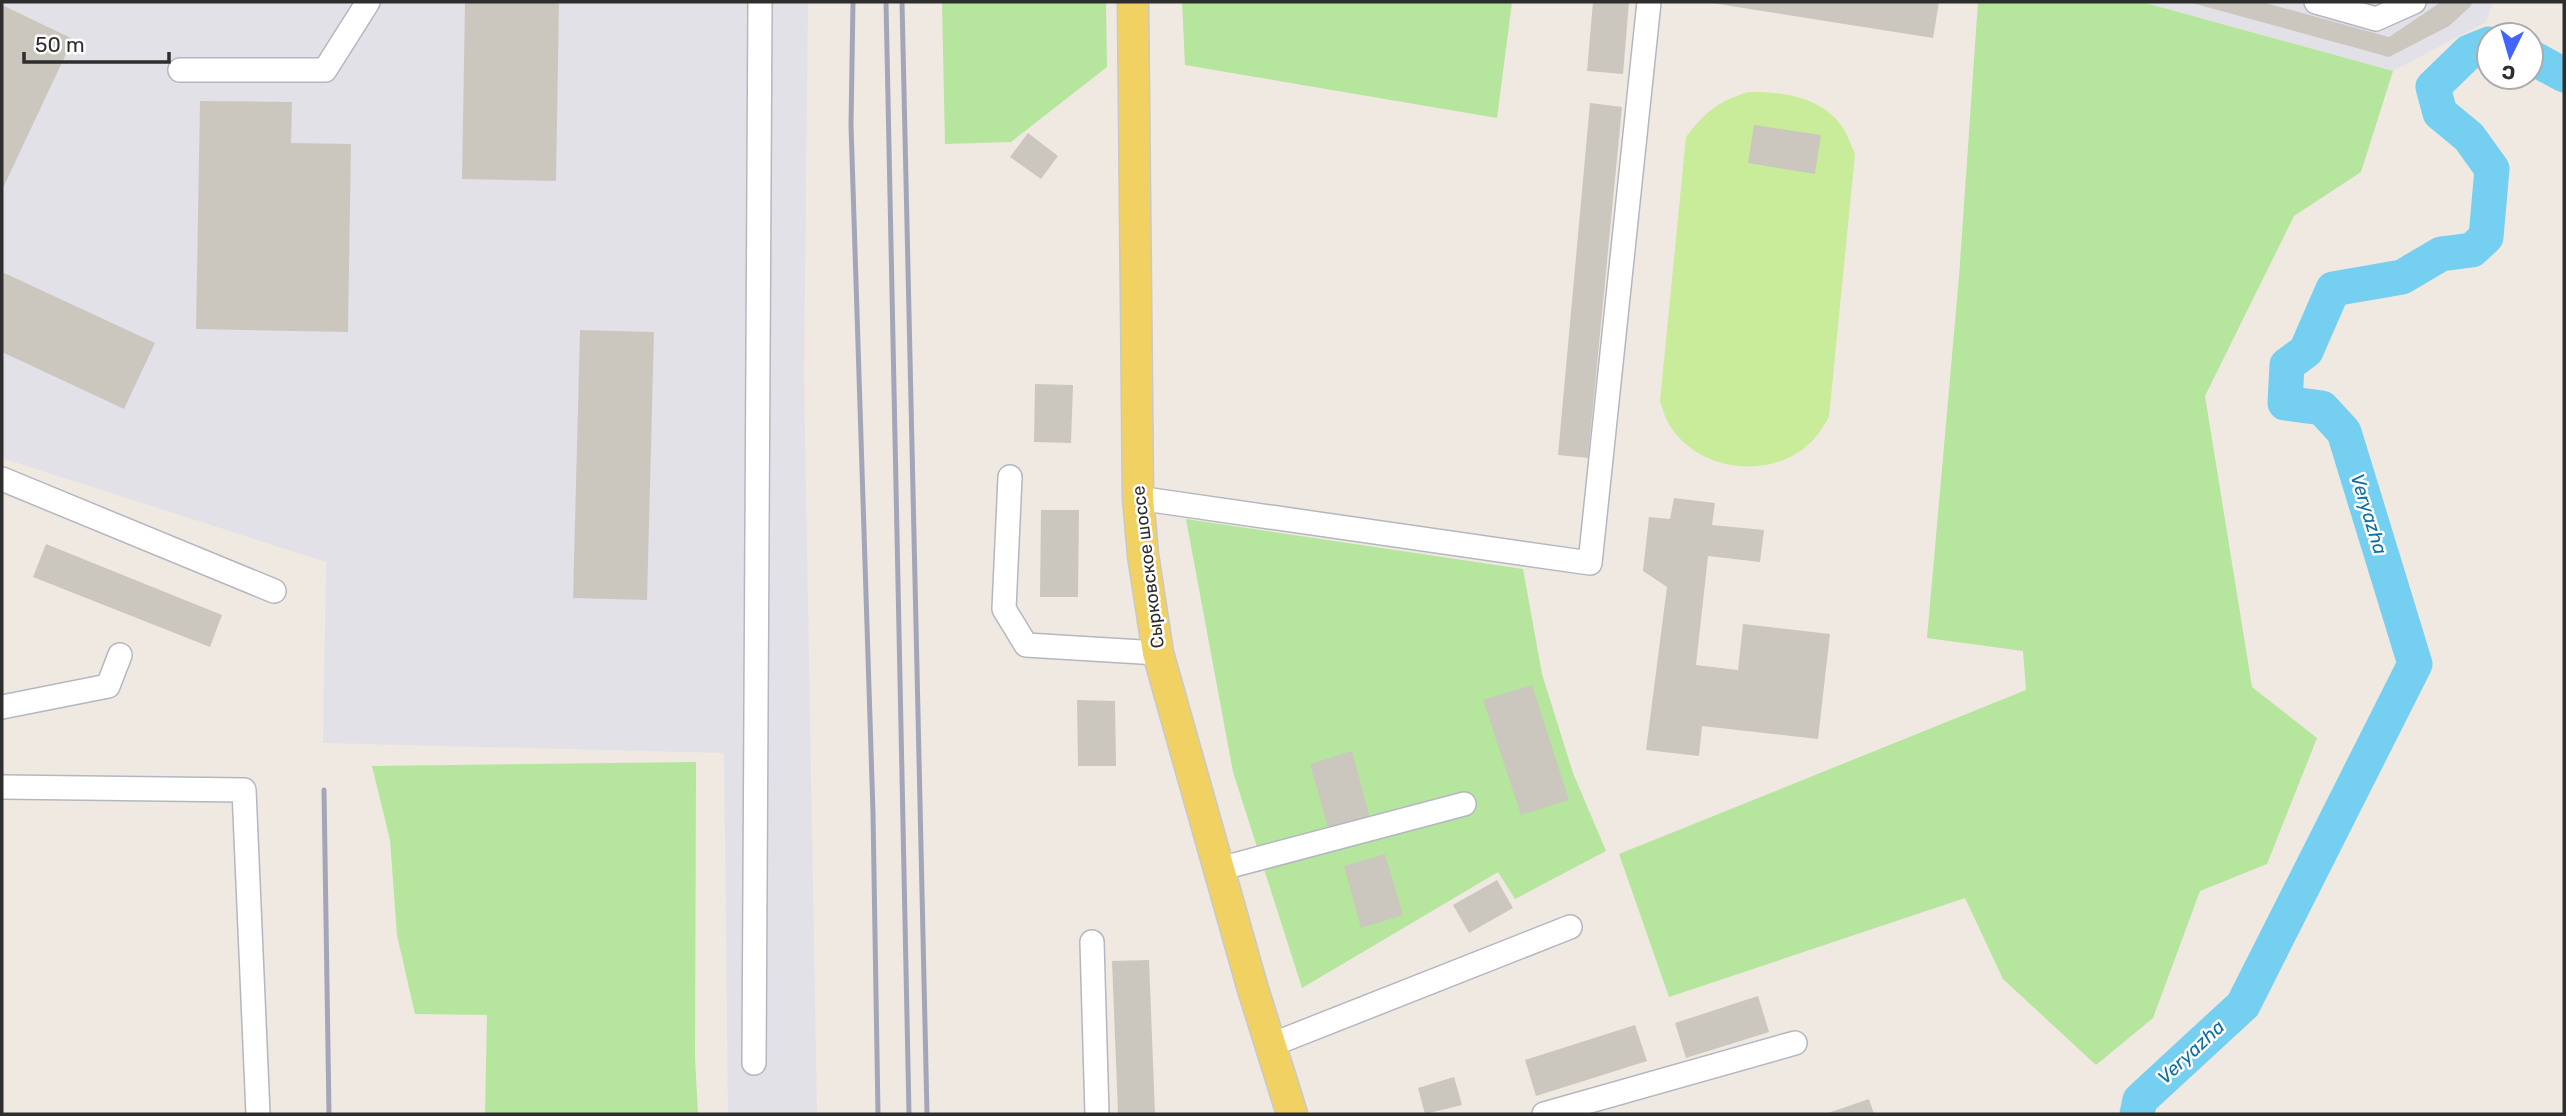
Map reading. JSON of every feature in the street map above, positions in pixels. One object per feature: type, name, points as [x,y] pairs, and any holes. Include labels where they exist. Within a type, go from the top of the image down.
[{"type":"main road","name":"Сырковское шоссе","points":[[1133,2],[1138,498],[1143,555],[1158,653],[1252,986],[1292,1114]]},
{"type":"street","points":[[180,70],[325,70],[368,2]]},
{"type":"street","points":[[754,1063],[760,2]]},
{"type":"street","points":[[1138,498],[1590,563],[1649,2]]},
{"type":"street","points":[[2316,2],[2376,19],[2414,2]]},
{"type":"street","points":[[1010,477],[1004,609],[1026,645],[1158,653]]},
{"type":"street","points":[[5,486],[274,591]]},
{"type":"street","points":[[2,707],[107,686],[120,655]]},
{"type":"street","points":[[2,787],[244,790],[258,1114]]},
{"type":"street","points":[[1219,869],[1464,804]]},
{"type":"street","points":[[1271,1045],[1570,927]]},
{"type":"street","points":[[1093,942],[1097,1114]]},
{"type":"street","points":[[1544,1114],[1795,1043]]},
{"type":"shaded area","points":[[2,2],[808,2],[804,378],[817,1114],[728,1114],[724,753],[323,743],[326,562],[2,458]]},
{"type":"shaded area","points":[[2142,2],[2493,2],[2486,21],[2475,21],[2475,28],[2393,71]]},
{"type":"green space","points":[[942,2],[1106,2],[1107,67],[1011,142],[945,144]]},
{"type":"green space","points":[[1182,2],[1512,2],[1497,118],[1185,65]]},
{"type":"green space","points":[[1978,2],[2142,2],[2393,71],[2361,172],[2294,216],[2205,396],[2252,687],[2317,738],[2267,864],[2200,891],[2153,1018],[2096,1065],[2003,979],[1965,898],[1669,997],[1619,854],[2026,690],[2023,651],[1927,638],[1959,277]]},
{"type":"green space","points":[[1748,92],[1787,95],[1824,109],[1843,128],[1855,154],[1829,417],[1815,438],[1797,453],[1779,462],[1759,466],[1718,462],[1700,454],[1683,442],[1670,426],[1660,401],[1686,137],[1713,108]]},
{"type":"green space","points":[[1186,519],[1523,569],[1542,674],[1573,773],[1606,851],[1515,899],[1498,872],[1302,988],[1233,772]]},
{"type":"green space","points":[[696,762],[695,1058],[698,1114],[485,1114],[487,1015],[415,1014],[397,935],[390,840],[372,766]]},
{"type":"building","points":[[465,2],[559,2],[556,181],[462,179]]},
{"type":"building","points":[[1593,2],[1629,2],[1623,74],[1587,71]]},
{"type":"building","points":[[1705,2],[1939,2],[1933,38]]},
{"type":"building","points":[[2262,2],[2389,37],[2441,2],[2472,2],[2449,26],[2389,57],[2192,3]]},
{"type":"building","points":[[2,5],[73,39],[2,190]]},
{"type":"building","points":[[200,101],[292,102],[291,143],[351,144],[348,332],[196,329]]},
{"type":"building","points":[[1590,103],[1622,107],[1588,458],[1558,455]]},
{"type":"building","points":[[1754,125],[1821,135],[1815,174],[1748,163]]},
{"type":"building","points":[[1028,133],[1058,156],[1041,179],[1010,157]]},
{"type":"building","points":[[2,272],[155,343],[124,409],[2,352]]},
{"type":"building","points":[[580,330],[654,332],[647,600],[573,598]]},
{"type":"building","points":[[1035,384],[1073,385],[1071,443],[1034,442]]},
{"type":"building","points":[[1674,498],[1715,503],[1712,525],[1764,530],[1760,562],[1708,556],[1696,665],[1738,670],[1743,624],[1830,634],[1818,739],[1702,726],[1699,756],[1646,750],[1667,587],[1643,571],[1649,517],[1670,519]]},
{"type":"building","points":[[1041,510],[1079,510],[1078,597],[1040,597]]},
{"type":"building","points":[[46,544],[222,615],[210,647],[33,577]]},
{"type":"building","points":[[1532,685],[1569,800],[1521,815],[1483,700]]},
{"type":"building","points":[[1077,700],[1115,701],[1116,766],[1078,766]]},
{"type":"building","points":[[1352,751],[1370,818],[1329,831],[1310,764]]},
{"type":"building","points":[[1385,854],[1403,915],[1361,928],[1344,866]]},
{"type":"building","points":[[1497,880],[1513,908],[1469,933],[1453,905]]},
{"type":"building","points":[[1149,960],[1155,1114],[1118,1114],[1112,961]]},
{"type":"building","points":[[1758,996],[1769,1032],[1686,1058],[1675,1023]]},
{"type":"building","points":[[1635,1025],[1647,1061],[1536,1096],[1525,1060]]},
{"type":"building","points":[[1454,1077],[1462,1105],[1425,1114],[1418,1088]]},
{"type":"building","points":[[1869,1099],[1874,1114],[1825,1114]]},
{"type":"waterway","name":"Veryazha","points":[[2137,1114],[2140,1100],[2243,1005],[2415,664],[2344,432],[2322,408],[2285,403],[2287,365],[2306,351],[2333,289],[2402,277],[2441,254],[2472,250],[2486,237],[2492,169],[2469,137],[2440,113],[2433,87],[2469,52],[2475,50]]},
{"type":"waterway","name":"Veryazha","points":[[2545,65],[2564,75]]},
{"type":"railway","points":[[853,2],[851,125],[873,813],[878,1114]]},
{"type":"railway","points":[[886,2],[909,1114]]},
{"type":"railway","points":[[902,2],[927,1114]]},
{"type":"railway","points":[[324,790],[329,1114]]}]
